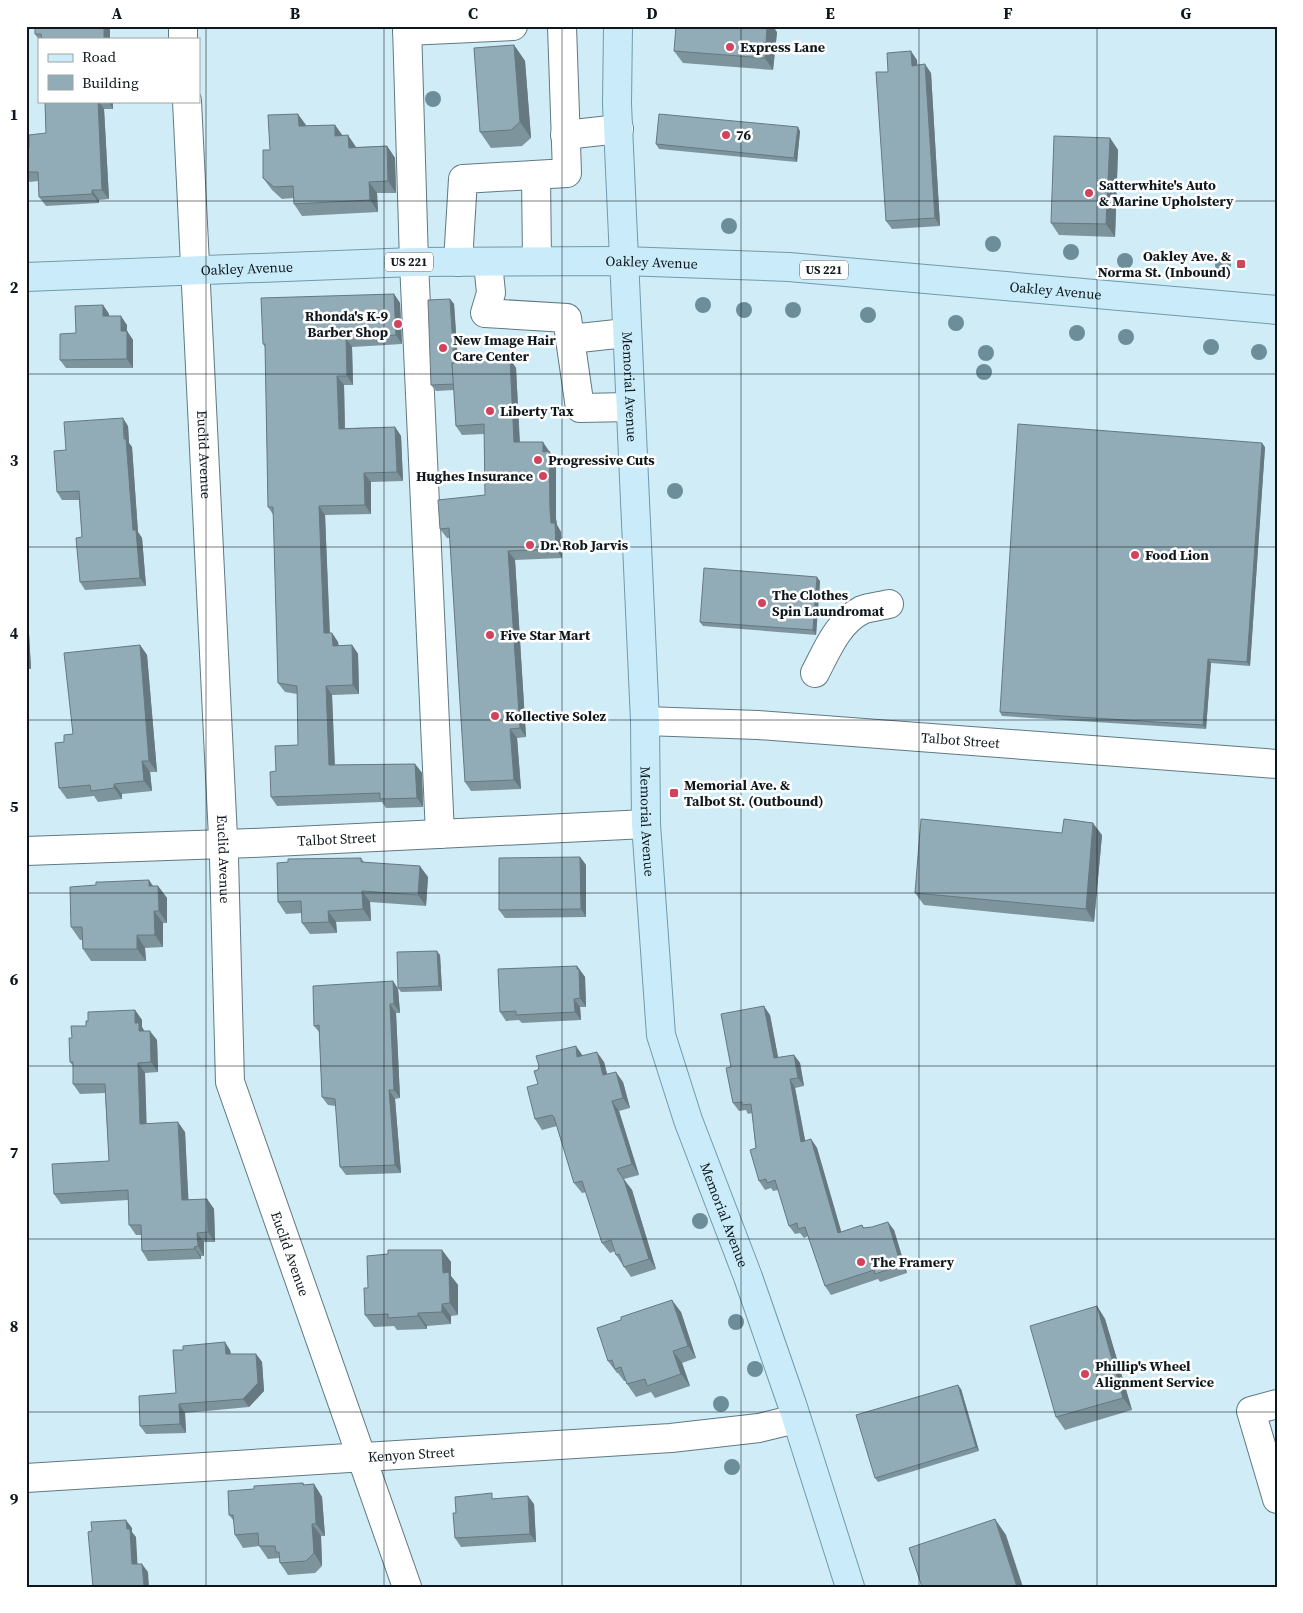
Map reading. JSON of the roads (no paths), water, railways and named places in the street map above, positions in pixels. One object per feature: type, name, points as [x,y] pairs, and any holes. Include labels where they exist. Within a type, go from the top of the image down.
[{"type":"main road","name":"Memorial Avenue","points":[[618,26],[623,261],[645,721],[646,824],[661,1035],[688,1120],[748,1277],[850,1587]]},
{"type":"main road","name":"Oakley Avenue","points":[[26,276],[414,262],[623,261],[789,267],[1277,310]]},
{"type":"street","points":[[440,834],[414,262],[407,28],[513,26]]},
{"type":"street","points":[[458,262],[463,178],[567,173],[562,26]]},
{"type":"street","name":"Euclid Avenue","points":[[186,102],[196,271],[223,844],[230,1082],[407,1587]]},
{"type":"street","points":[[565,135],[619,129]]},
{"type":"street","points":[[536,175],[537,261]]},
{"type":"street","points":[[488,262],[491,293],[485,313],[567,318],[580,408],[630,407]]},
{"type":"street","points":[[570,339],[626,333]]},
{"type":"street","points":[[815,672],[834,638],[847,621],[863,610],[889,604]]},
{"type":"street","name":"Talbot Street","points":[[645,721],[758,725],[1277,764]]},
{"type":"street","name":"Talbot Street","points":[[26,851],[223,844],[646,824]]},
{"type":"street","points":[[1264,1408],[1277,1498]]},
{"type":"street","name":"Kenyon Street","points":[[26,1478],[362,1455],[493,1450],[671,1438],[759,1428],[796,1419]]},
{"type":"place","name":"Express Lane","points":[[730,47]]},
{"type":"place","name":"76","points":[[726,135]]},
{"type":"place","name":"Satterwhite's Auto & Marine Upholstery","points":[[1089,193]]},
{"type":"place","name":"Oakley Ave. & Norma St. (Inbound)","points":[[1241,264]]},
{"type":"place","name":"Rhonda's K-9 Barber Shop","points":[[398,324]]},
{"type":"place","name":"New Image Hair Care Center","points":[[443,348]]},
{"type":"place","name":"Liberty Tax","points":[[490,411]]},
{"type":"place","name":"Progressive Cuts","points":[[538,460]]},
{"type":"place","name":"Hughes Insurance","points":[[543,476]]},
{"type":"place","name":"Dr. Rob Jarvis","points":[[530,545]]},
{"type":"place","name":"Food Lion","points":[[1135,555]]},
{"type":"place","name":"The Clothes Spin Laundromat","points":[[762,603]]},
{"type":"place","name":"Five Star Mart","points":[[490,635]]},
{"type":"place","name":"Kollective Solez","points":[[495,716]]},
{"type":"place","name":"Memorial Ave. & Talbot St. (Outbound)","points":[[674,793]]},
{"type":"place","name":"The Framery","points":[[861,1262]]},
{"type":"place","name":"Phillip's Wheel Alignment Service","points":[[1085,1374]]}]
